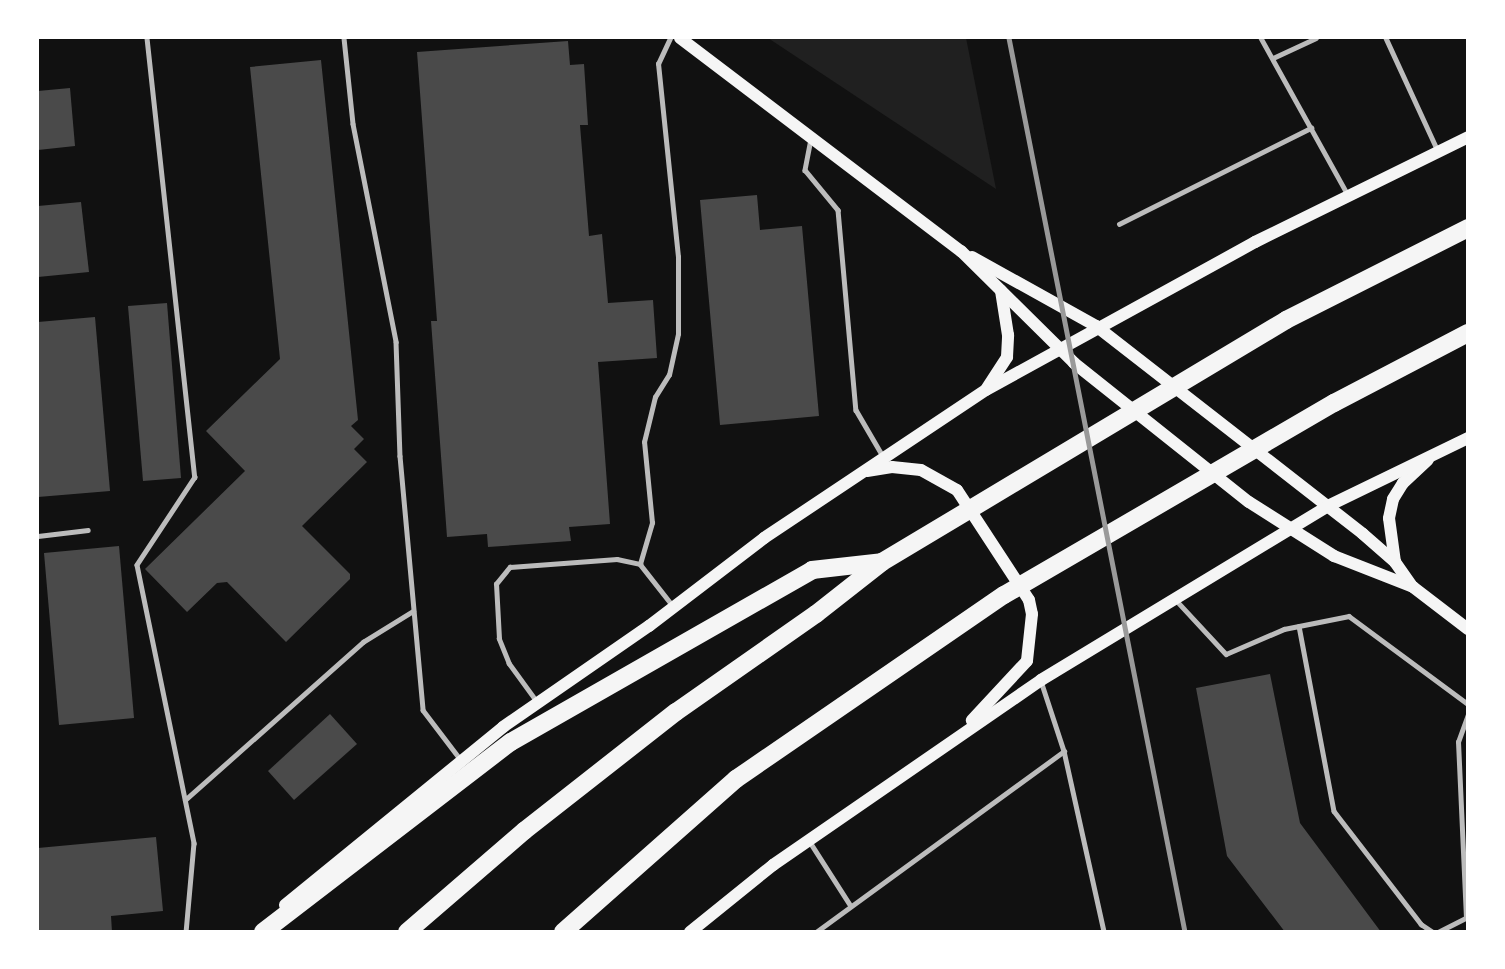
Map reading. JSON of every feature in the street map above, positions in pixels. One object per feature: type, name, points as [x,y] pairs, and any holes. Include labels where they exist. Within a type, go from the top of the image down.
[{"type":"highway","points":[[406,932],[524,831],[676,712],[816,614],[882,562],[1286,320],[1467,228]]},
{"type":"highway","points":[[563,932],[736,779],[1004,595],[1334,403],[1467,333]]},
{"type":"highway","points":[[263,932],[511,742],[812,570],[882,562]]},
{"type":"main road","points":[[680,38],[962,251],[1058,348],[1289,530],[1335,556],[1413,587],[1466,624]]},
{"type":"main road","points":[[253,932],[461,760],[538,703],[674,607],[764,538],[986,390],[1096,326],[1348,195],[1467,137]]},
{"type":"main road","points":[[962,251],[1096,326],[1328,506],[1395,562],[1413,587]]},
{"type":"main road","points":[[986,390],[1006,357],[1008,335],[1001,290]]},
{"type":"main road","points":[[690,932],[809,840],[1041,680],[1328,506],[1467,438]]},
{"type":"main road","points":[[1395,562],[1389,518],[1393,499],[1403,483],[1436,452]]},
{"type":"main road","points":[[864,471],[892,467],[921,470],[957,490],[1029,600],[1032,614],[1027,661],[947,744]]},
{"type":"lane","points":[[147,38],[195,477],[137,565],[194,843],[186,932]]},
{"type":"lane","points":[[344,38],[353,124],[396,342],[400,456],[423,710],[461,760]]},
{"type":"lane","points":[[640,564],[652,524],[644,442],[655,397],[669,375],[678,334],[678,257],[658,64],[670,38]]},
{"type":"lane","points":[[1261,38],[1348,195]]},
{"type":"lane","points":[[1273,58],[1316,38]]},
{"type":"lane","points":[[1386,38],[1438,152]]},
{"type":"lane","points":[[1119,224],[1311,128]]},
{"type":"lane","points":[[812,136],[805,170],[838,210],[856,410],[884,458]]},
{"type":"lane","points":[[38,536],[88,530]]},
{"type":"lane","points":[[538,703],[509,664],[500,639],[496,584],[510,567],[617,559],[640,564],[674,607]]},
{"type":"lane","points":[[1174,599],[1226,654],[1299,626],[1349,616],[1467,704]]},
{"type":"lane","points":[[185,800],[363,642],[413,611]]},
{"type":"lane","points":[[1299,626],[1334,811],[1421,924],[1433,932]]},
{"type":"lane","points":[[1041,680],[1064,751],[1104,932]]},
{"type":"lane","points":[[1437,932],[1466,918],[1458,742],[1467,714]]},
{"type":"lane","points":[[816,932],[1064,751]]},
{"type":"lane","points":[[809,840],[851,906]]},
{"type":"shaded area","points":[[768,38],[966,38],[996,189]]},
{"type":"building","points":[[568,41],[570,65],[584,64],[588,125],[580,125],[589,236],[602,234],[608,303],[653,300],[657,358],[598,362],[610,524],[569,527],[571,541],[488,547],[487,534],[447,537],[431,321],[437,321],[417,52]]},
{"type":"building","points":[[321,60],[358,420],[351,426],[364,439],[354,449],[367,462],[302,526],[350,574],[350,579],[286,642],[227,582],[217,583],[187,612],[145,569],[245,471],[206,431],[280,359],[250,67]]},
{"type":"building","points":[[70,88],[75,146],[38,150],[38,91]]},
{"type":"building","points":[[757,195],[760,230],[802,226],[819,416],[720,425],[700,200]]},
{"type":"building","points":[[81,202],[89,272],[38,277],[38,206]]},
{"type":"building","points":[[167,303],[181,478],[143,481],[128,306]]},
{"type":"building","points":[[95,317],[110,491],[38,497],[38,322]]},
{"type":"building","points":[[119,546],[134,718],[59,725],[44,553]]},
{"type":"building","points":[[1270,674],[1300,823],[1381,932],[1285,932],[1227,856],[1196,688]]},
{"type":"building","points":[[330,714],[357,744],[294,800],[268,771]]},
{"type":"building","points":[[156,837],[163,911],[111,916],[112,932],[38,932],[38,848]]},
{"type":"railway","points":[[1009,38],[1185,932]]}]
